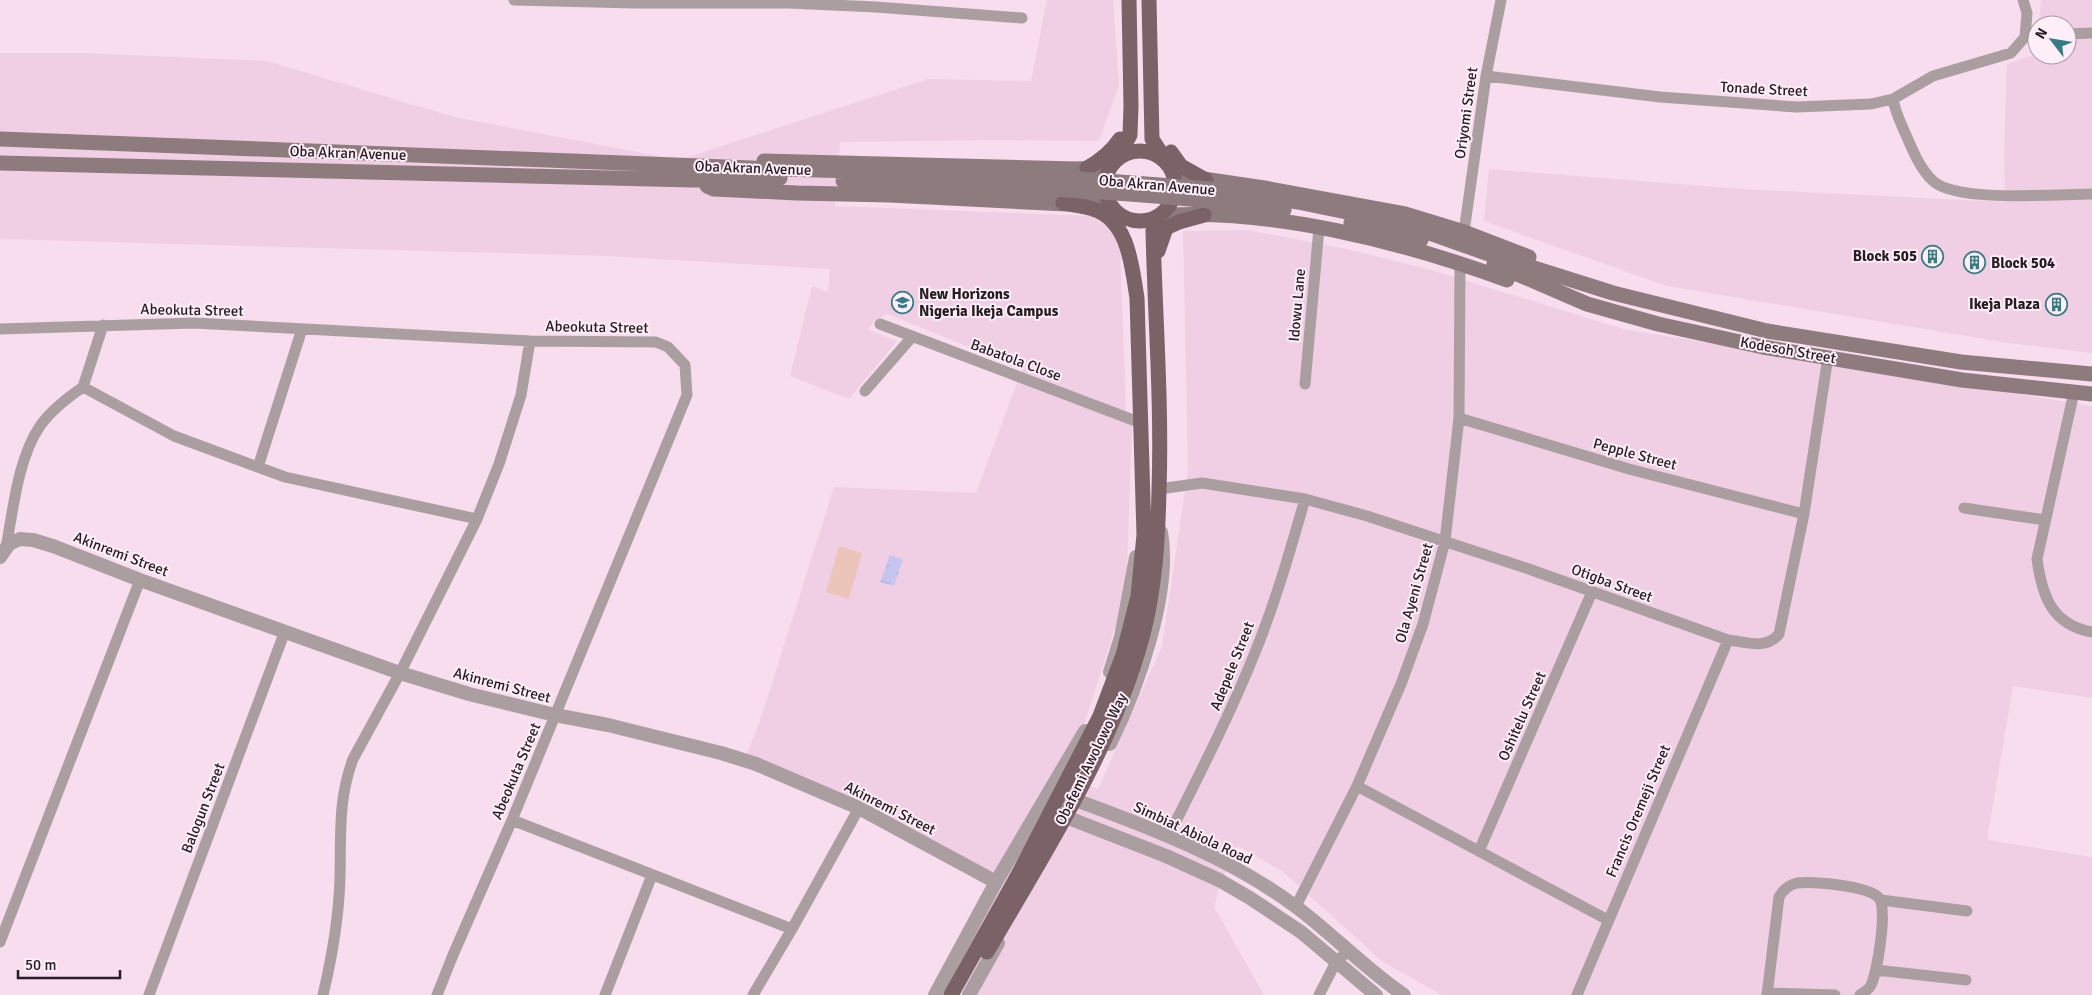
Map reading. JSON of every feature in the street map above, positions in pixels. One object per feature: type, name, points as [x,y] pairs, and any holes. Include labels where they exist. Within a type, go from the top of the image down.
[{"type":"main road","points":[[1129,0],[1130,135],[1105,180],[1105,190],[1113,209],[1131,230],[1134,278]]},
{"type":"main road","points":[[1148,0],[1152,139],[1172,169],[1176,190],[1170,205],[1159,216],[1153,230],[1161,464],[1159,489]]},
{"type":"main road","points":[[1151,113],[1161,138],[1181,166],[1206,180]]},
{"type":"main road","points":[[1087,168],[1098,162],[1115,147],[1131,120]]},
{"type":"main road","name":"Oba Akran Avenue","points":[[0,139],[677,165],[779,174]]},
{"type":"main road","points":[[677,165],[701,161],[760,161],[1087,168],[1113,164],[1124,154],[1146,151],[1156,154],[1183,176],[1328,199],[1405,214],[1464,232],[1612,293]]},
{"type":"main road","name":"Oba Akran Avenue","points":[[0,163],[692,180],[779,174],[1042,176],[1211,189],[1298,202],[1404,224],[1496,260]]},
{"type":"main road","points":[[972,199],[982,192],[985,181],[984,171],[973,165]]},
{"type":"main road","points":[[692,180],[714,189],[1107,206],[1130,220],[1140,222],[1159,216],[1184,214],[1246,218],[1319,228],[1400,246],[1460,263],[1532,289],[1587,304]]},
{"type":"main road","points":[[1319,228],[1311,219],[1310,211],[1316,202],[1328,199]]},
{"type":"main road","points":[[1063,203],[1095,209],[1109,217],[1120,230],[1126,243],[1137,298],[1141,423]]},
{"type":"main road","points":[[1154,267],[1161,239],[1166,228],[1204,215]]},
{"type":"main road","name":"Kodesoh Street","points":[[1496,260],[1612,293],[1766,331],[1961,362],[2092,374]]},
{"type":"main road","name":"Kodesoh Street","points":[[1496,260],[1587,304],[1668,326],[1764,346],[1962,380],[2092,394]]},
{"type":"main road","name":"Obafemi Awolowo Way","points":[[1023,878],[1100,716],[1123,655],[1141,580],[1144,494],[1141,423]]},
{"type":"main road","name":"Obafemi Awolowo Way","points":[[1023,878],[1085,779],[1120,704],[1142,637],[1159,518],[1159,489]]},
{"type":"main road","points":[[951,995],[1023,878]]},
{"type":"main road","points":[[963,995],[1023,878]]},
{"type":"street","points":[[514,0],[877,3],[1022,18]]},
{"type":"street","name":"Oriyomi Street","points":[[1464,232],[1486,76],[1500,0]]},
{"type":"street","points":[[2023,0],[2027,15]]},
{"type":"street","points":[[2077,34],[2092,33]]},
{"type":"street","name":"Tonade Street","points":[[1486,76],[1660,97],[1796,108],[1871,104],[1893,99],[1933,76],[2011,53],[2027,40]]},
{"type":"street","points":[[1893,99],[1912,149],[1922,169],[1934,182],[1948,190],[1976,195],[2092,194]]},
{"type":"street","name":"Idowu Lane","points":[[1305,384],[1319,228]]},
{"type":"street","name":"Ola Ayeni Street","points":[[1296,906],[1357,786],[1401,684],[1423,624],[1445,542],[1459,418],[1460,263]]},
{"type":"street","name":"Abeokuta Street","points":[[0,329],[194,323],[530,341],[656,342],[668,347],[685,365],[687,395],[512,820],[437,995]]},
{"type":"street","name":"Babatola Close","points":[[880,324],[1141,423]]},
{"type":"street","points":[[3,553],[19,479],[40,426],[63,400],[83,387],[103,325]]},
{"type":"street","points":[[258,467],[302,329]]},
{"type":"street","points":[[865,391],[912,337]]},
{"type":"street","points":[[323,995],[333,946],[340,879],[340,813],[343,789],[353,759],[400,673],[477,519],[499,464],[520,395],[530,341]]},
{"type":"street","name":"Otigba Street","points":[[1159,489],[1202,483],[1305,499],[1445,542],[1728,640],[1763,645],[1772,642],[1779,634],[1804,514],[1828,357]]},
{"type":"street","points":[[83,387],[174,436],[285,477],[477,519]]},
{"type":"street","points":[[2074,392],[2063,450],[2037,559],[2040,580],[2047,600],[2063,621],[2080,630],[2092,632]]},
{"type":"street","name":"Pepple Street","points":[[1459,418],[1629,469],[1804,514]]},
{"type":"street","name":"Adepele Street","points":[[1168,838],[1222,728],[1255,653],[1280,586],[1305,499]]},
{"type":"street","points":[[1964,508],[2045,520]]},
{"type":"street","points":[[969,995],[1081,802],[1123,717],[1145,656],[1163,567],[1164,552],[1159,518]]},
{"type":"street","points":[[935,995],[996,882],[1099,704],[1121,637],[1138,551],[1144,535]]},
{"type":"street","name":"Akinremi Street","points":[[3,553],[9,544],[20,539],[33,540],[400,673],[469,694],[555,715],[608,724],[756,764],[859,808],[996,882]]},
{"type":"street","points":[[0,942],[140,580]]},
{"type":"street","name":"Oshitelu Street","points":[[1479,851],[1592,592]]},
{"type":"street","name":"Balogun Street","points":[[149,995],[285,631]]},
{"type":"street","name":"Francis Oremeji Street","points":[[1577,995],[1728,640]]},
{"type":"street","points":[[1357,786],[1608,920]]},
{"type":"street","name":"Simbiat Abiola Road","points":[[1081,802],[1226,864],[1296,906],[1384,981],[1404,995]]},
{"type":"street","points":[[752,995],[792,930],[859,808]]},
{"type":"street","points":[[1071,819],[1166,856],[1219,880],[1301,932],[1376,995]]},
{"type":"street","points":[[512,820],[792,930]]},
{"type":"street","points":[[605,995],[652,875]]},
{"type":"street","points":[[1835,995],[1767,994],[1779,896],[1784,889],[1796,884],[1846,886],[1874,894],[1881,900],[1966,912]]},
{"type":"street","points":[[1860,995],[1871,988],[1876,970],[1883,913],[1881,900]]},
{"type":"street","points":[[1320,995],[1336,962],[1348,950]]},
{"type":"street","points":[[1876,970],[1966,980]]},
{"type":"shaded area","points":[[1047,0],[1113,0],[1119,85],[1099,141],[840,142],[835,206],[1092,216],[1111,229],[1120,246],[1126,410],[1132,426],[1126,594],[1077,746],[1061,777],[1098,789],[1162,646],[1188,470],[1183,231],[1247,230],[1347,249],[1431,270],[1623,329],[2092,406],[2092,698],[2013,686],[1987,840],[2092,857],[2092,995],[1442,995],[1383,962],[1282,871],[1238,846],[1221,882],[1214,907],[1264,995],[935,995],[993,886],[746,756],[760,721],[834,487],[976,493],[1022,369],[888,314],[873,321],[869,330],[897,341],[849,399],[790,376],[812,286],[828,292],[830,269],[605,256],[0,239],[0,53],[87,53],[267,61],[454,117],[679,160],[928,79],[1031,81]]},
{"type":"shaded area","points":[[2041,0],[2092,0],[2092,353],[2008,343],[1667,286],[1484,221],[1489,169],[1741,189],[2005,202],[2004,155],[2007,64],[2027,57],[2027,65],[2077,65],[2077,15],[2040,15]]},
{"type":"shaded area","points":[[839,546],[862,553],[849,599],[826,592]]},
{"type":"water","points":[[890,555],[903,559],[894,586],[880,582]]},
{"type":"place","name":"Block 505","points":[[1933,256]]},
{"type":"place","name":"Block 504","points":[[1975,263]]},
{"type":"place","name":"New Horizons Nigeria Ikeja Campus","points":[[903,303]]},
{"type":"place","name":"Ikeja Plaza","points":[[2056,304]]}]
